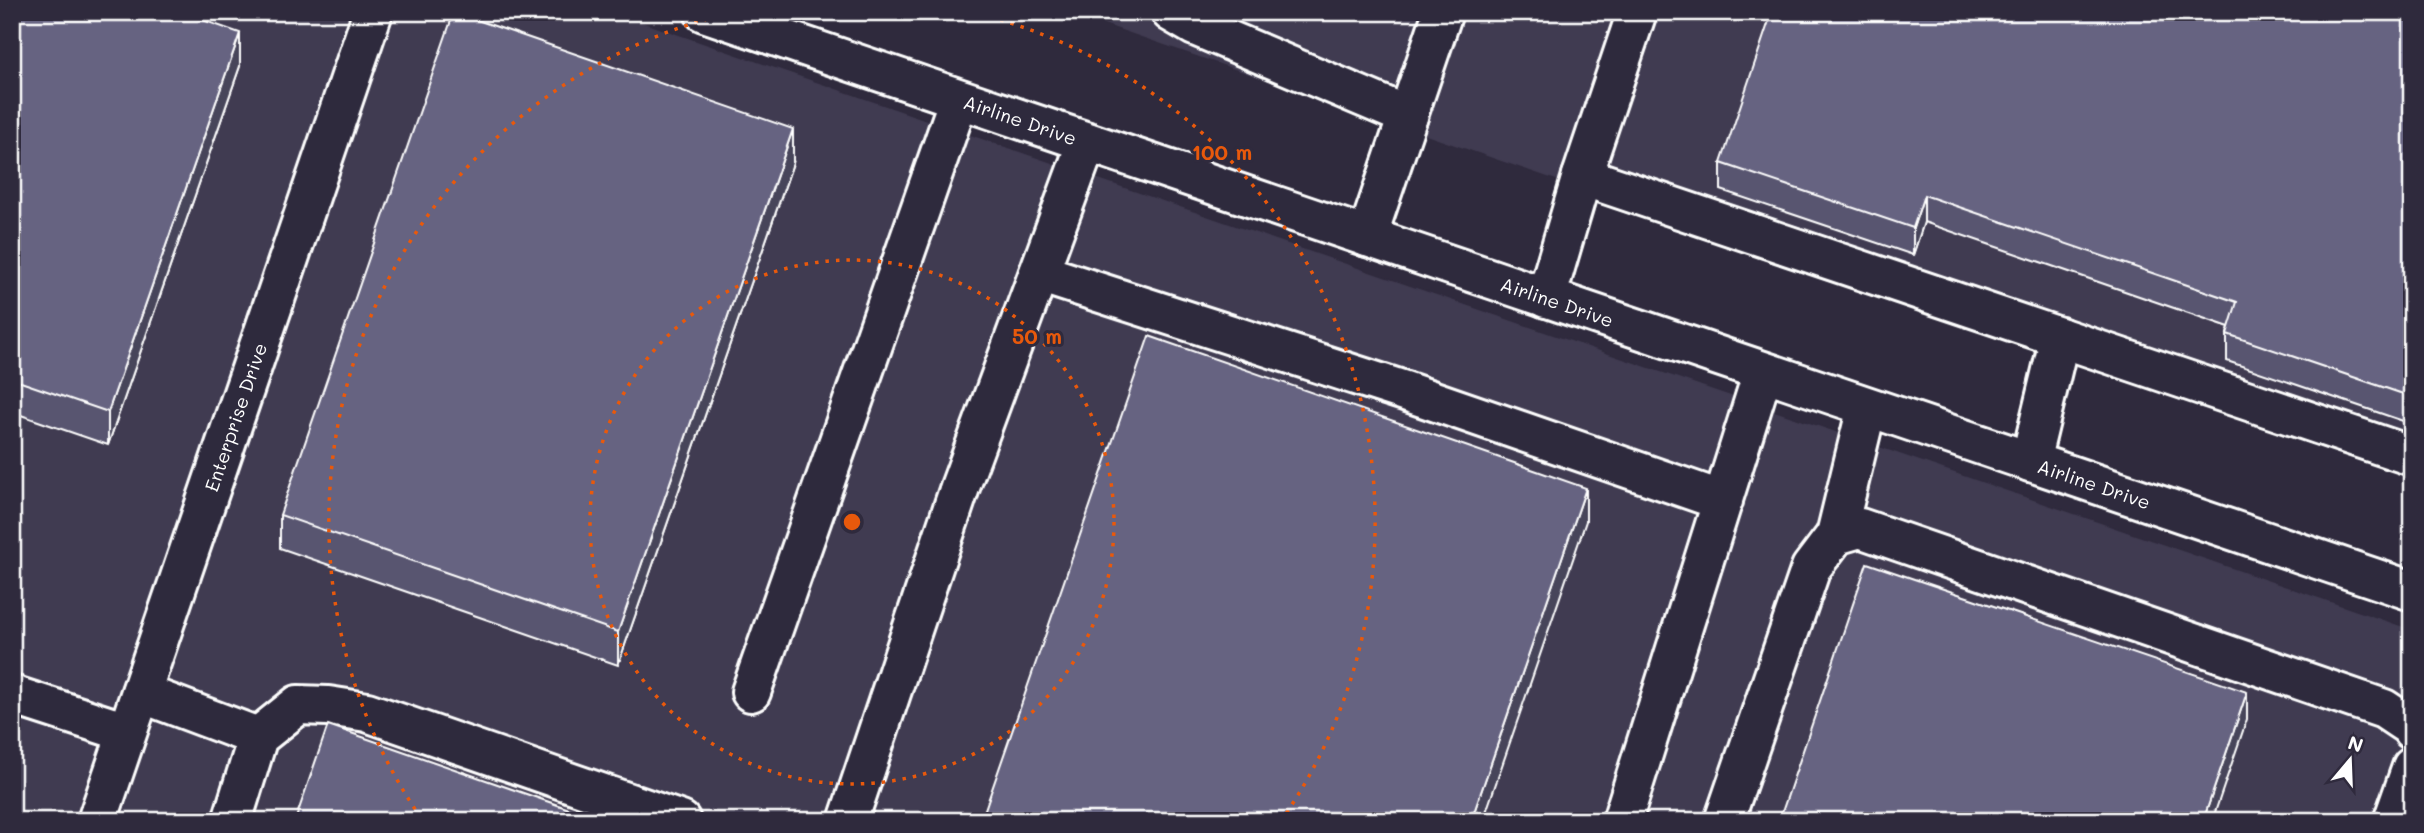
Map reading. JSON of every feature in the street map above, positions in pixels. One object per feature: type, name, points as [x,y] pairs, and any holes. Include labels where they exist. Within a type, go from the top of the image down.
[{"type":"street","name":"Enterprise Drive","points":[[97,821],[373,12]]},
{"type":"street","name":"Airline Drive","points":[[704,12],[2412,591]]},
{"type":"street","points":[[1171,12],[1195,26],[1408,116]]},
{"type":"street","points":[[1367,237],[1443,12]]},
{"type":"street","points":[[1546,298],[1637,12]]},
{"type":"street","points":[[751,692],[959,99]]},
{"type":"street","points":[[848,821],[960,487],[1087,142]]},
{"type":"street","points":[[1583,176],[2412,456]]},
{"type":"street","points":[[1039,273],[1405,391],[1723,501]]},
{"type":"street","points":[[2030,462],[2060,337]]},
{"type":"street","points":[[1622,821],[1763,372]]},
{"type":"street","points":[[1724,821],[1811,568],[1836,535],[1867,407]]},
{"type":"street","points":[[1836,535],[1860,528],[2384,709],[2412,730]]},
{"type":"street","points":[[141,693],[258,737]]},
{"type":"street","points":[[12,695],[126,732]]},
{"type":"street","points":[[232,821],[258,737],[298,705],[368,712],[681,821]]},
{"type":"street","points":[[2393,821],[2412,766]]},
{"type":"shaded area","points":[[12,12],[612,12],[2412,630],[2412,821],[12,821]]},
{"type":"shaded area","points":[[1069,12],[2412,12],[2412,475]]},
{"type":"building","points":[[12,12],[180,12],[240,33],[108,412],[12,379]]},
{"type":"building","points":[[454,12],[793,129],[618,632],[280,515]]},
{"type":"building","points":[[1772,12],[2412,12],[2412,397],[2227,334],[2237,302],[1924,195],[1913,228],[1721,163]]},
{"type":"building","points":[[1149,336],[1586,488],[1471,821],[981,821]]},
{"type":"building","points":[[1867,563],[2247,692],[2203,821],[1779,821]]},
{"type":"building","points":[[328,725],[575,811],[572,821],[295,821]]}]
